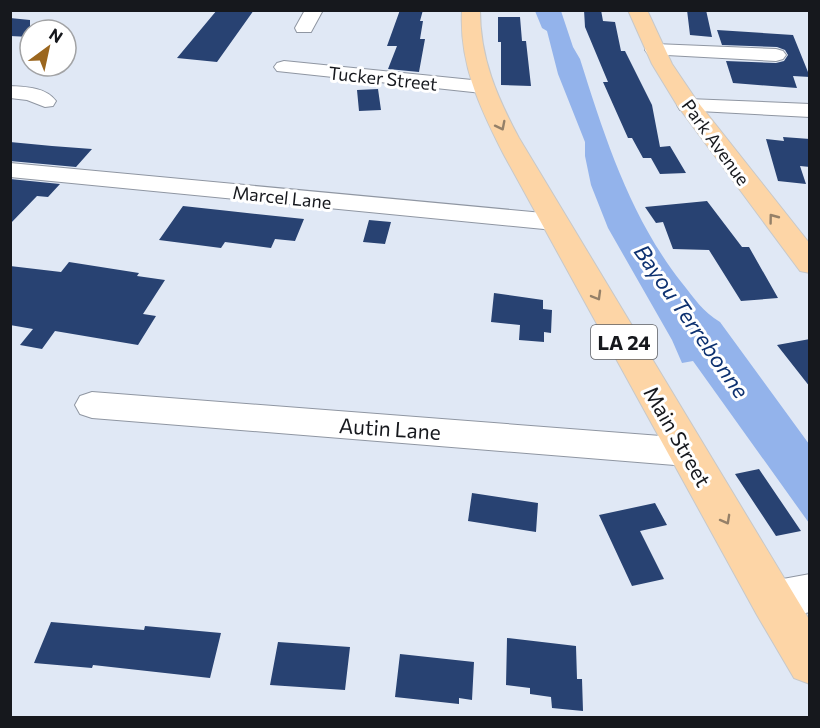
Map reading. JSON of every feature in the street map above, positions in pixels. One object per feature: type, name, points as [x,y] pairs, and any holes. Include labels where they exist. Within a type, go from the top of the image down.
[{"type":"main road","name":"Main Street","points":[[471,10],[470,36],[482,87],[516,155],[687,452],[791,597],[810,662]]},
{"type":"main road","name":"Park Avenue","points":[[637,10],[655,50],[692,110],[810,264]]},
{"type":"street","points":[[304,28],[314,10]]},
{"type":"street","points":[[655,50],[777,55]]},
{"type":"street","name":"Tucker Street","points":[[284,67],[482,87]]},
{"type":"street","points":[[10,92],[32,94],[45,101]]},
{"type":"street","points":[[692,110],[810,111]]},
{"type":"street","points":[[692,110],[810,122]]},
{"type":"street","name":"Marcel Lane","points":[[10,170],[554,222]]},
{"type":"street","name":"Autin Lane","points":[[92,405],[687,452]]},
{"type":"water","name":"Bayou Terrebonne","points":[[535,11],[561,11],[621,176],[633,204],[664,258],[699,304],[720,322],[809,444],[809,523],[693,361],[682,363],[672,340],[608,228],[591,185],[585,156],[585,142],[558,74],[547,31],[542,28]]},
{"type":"building","points":[[217,10],[254,10],[217,62],[177,58]]},
{"type":"building","points":[[400,10],[423,10],[420,21],[423,21],[420,39],[425,39],[419,72],[388,69],[397,46],[387,46]]},
{"type":"building","points":[[584,10],[601,10],[603,21],[615,22],[621,51],[625,51],[652,105],[660,147],[670,146],[686,173],[660,174],[651,158],[643,158],[632,138],[628,138],[603,82],[608,82],[585,27]]},
{"type":"building","points":[[687,10],[706,10],[712,37],[690,35]]},
{"type":"building","points":[[498,17],[520,17],[522,41],[526,41],[531,86],[501,85],[501,42],[498,42]]},
{"type":"building","points":[[10,18],[18,19],[18,36],[10,36]]},
{"type":"building","points":[[717,30],[793,35],[810,77],[793,76],[797,88],[733,83],[726,61],[776,63],[784,61],[788,55],[785,50],[777,47],[722,45]]},
{"type":"building","points":[[378,89],[381,110],[359,111],[357,90]]},
{"type":"building","points":[[783,137],[810,139],[810,167],[800,166],[806,184],[778,181],[766,139],[784,141]]},
{"type":"building","points":[[10,142],[92,149],[76,167],[10,161]]},
{"type":"building","points":[[10,179],[60,184],[48,197],[37,196],[10,224]]},
{"type":"building","points":[[707,201],[742,247],[749,247],[778,298],[741,301],[709,250],[673,249],[663,222],[656,223],[645,207]]},
{"type":"building","points":[[183,206],[304,219],[295,241],[275,239],[271,248],[225,242],[221,248],[159,240]]},
{"type":"building","points":[[369,220],[391,222],[385,244],[363,242]]},
{"type":"building","points":[[69,262],[139,273],[137,276],[165,280],[143,314],[156,316],[138,345],[55,331],[42,349],[20,345],[33,329],[10,325],[10,266],[61,272]]},
{"type":"building","points":[[494,293],[543,300],[543,309],[552,310],[551,333],[544,332],[544,342],[519,340],[520,325],[491,322]]},
{"type":"building","points":[[810,339],[810,387],[777,345]]},
{"type":"building","points":[[759,469],[801,531],[776,536],[735,474]]},
{"type":"building","points":[[472,493],[538,503],[536,532],[468,521]]},
{"type":"building","points":[[655,503],[667,525],[640,531],[664,579],[632,586],[599,515]]},
{"type":"building","points":[[51,622],[144,630],[145,626],[221,633],[210,678],[93,665],[92,668],[34,663]]},
{"type":"building","points":[[507,638],[576,646],[577,679],[582,679],[583,711],[552,708],[551,697],[530,694],[530,688],[506,685]]},
{"type":"building","points":[[278,642],[350,647],[345,690],[270,685]]},
{"type":"building","points":[[400,654],[474,662],[472,700],[459,698],[459,704],[395,697]]}]
